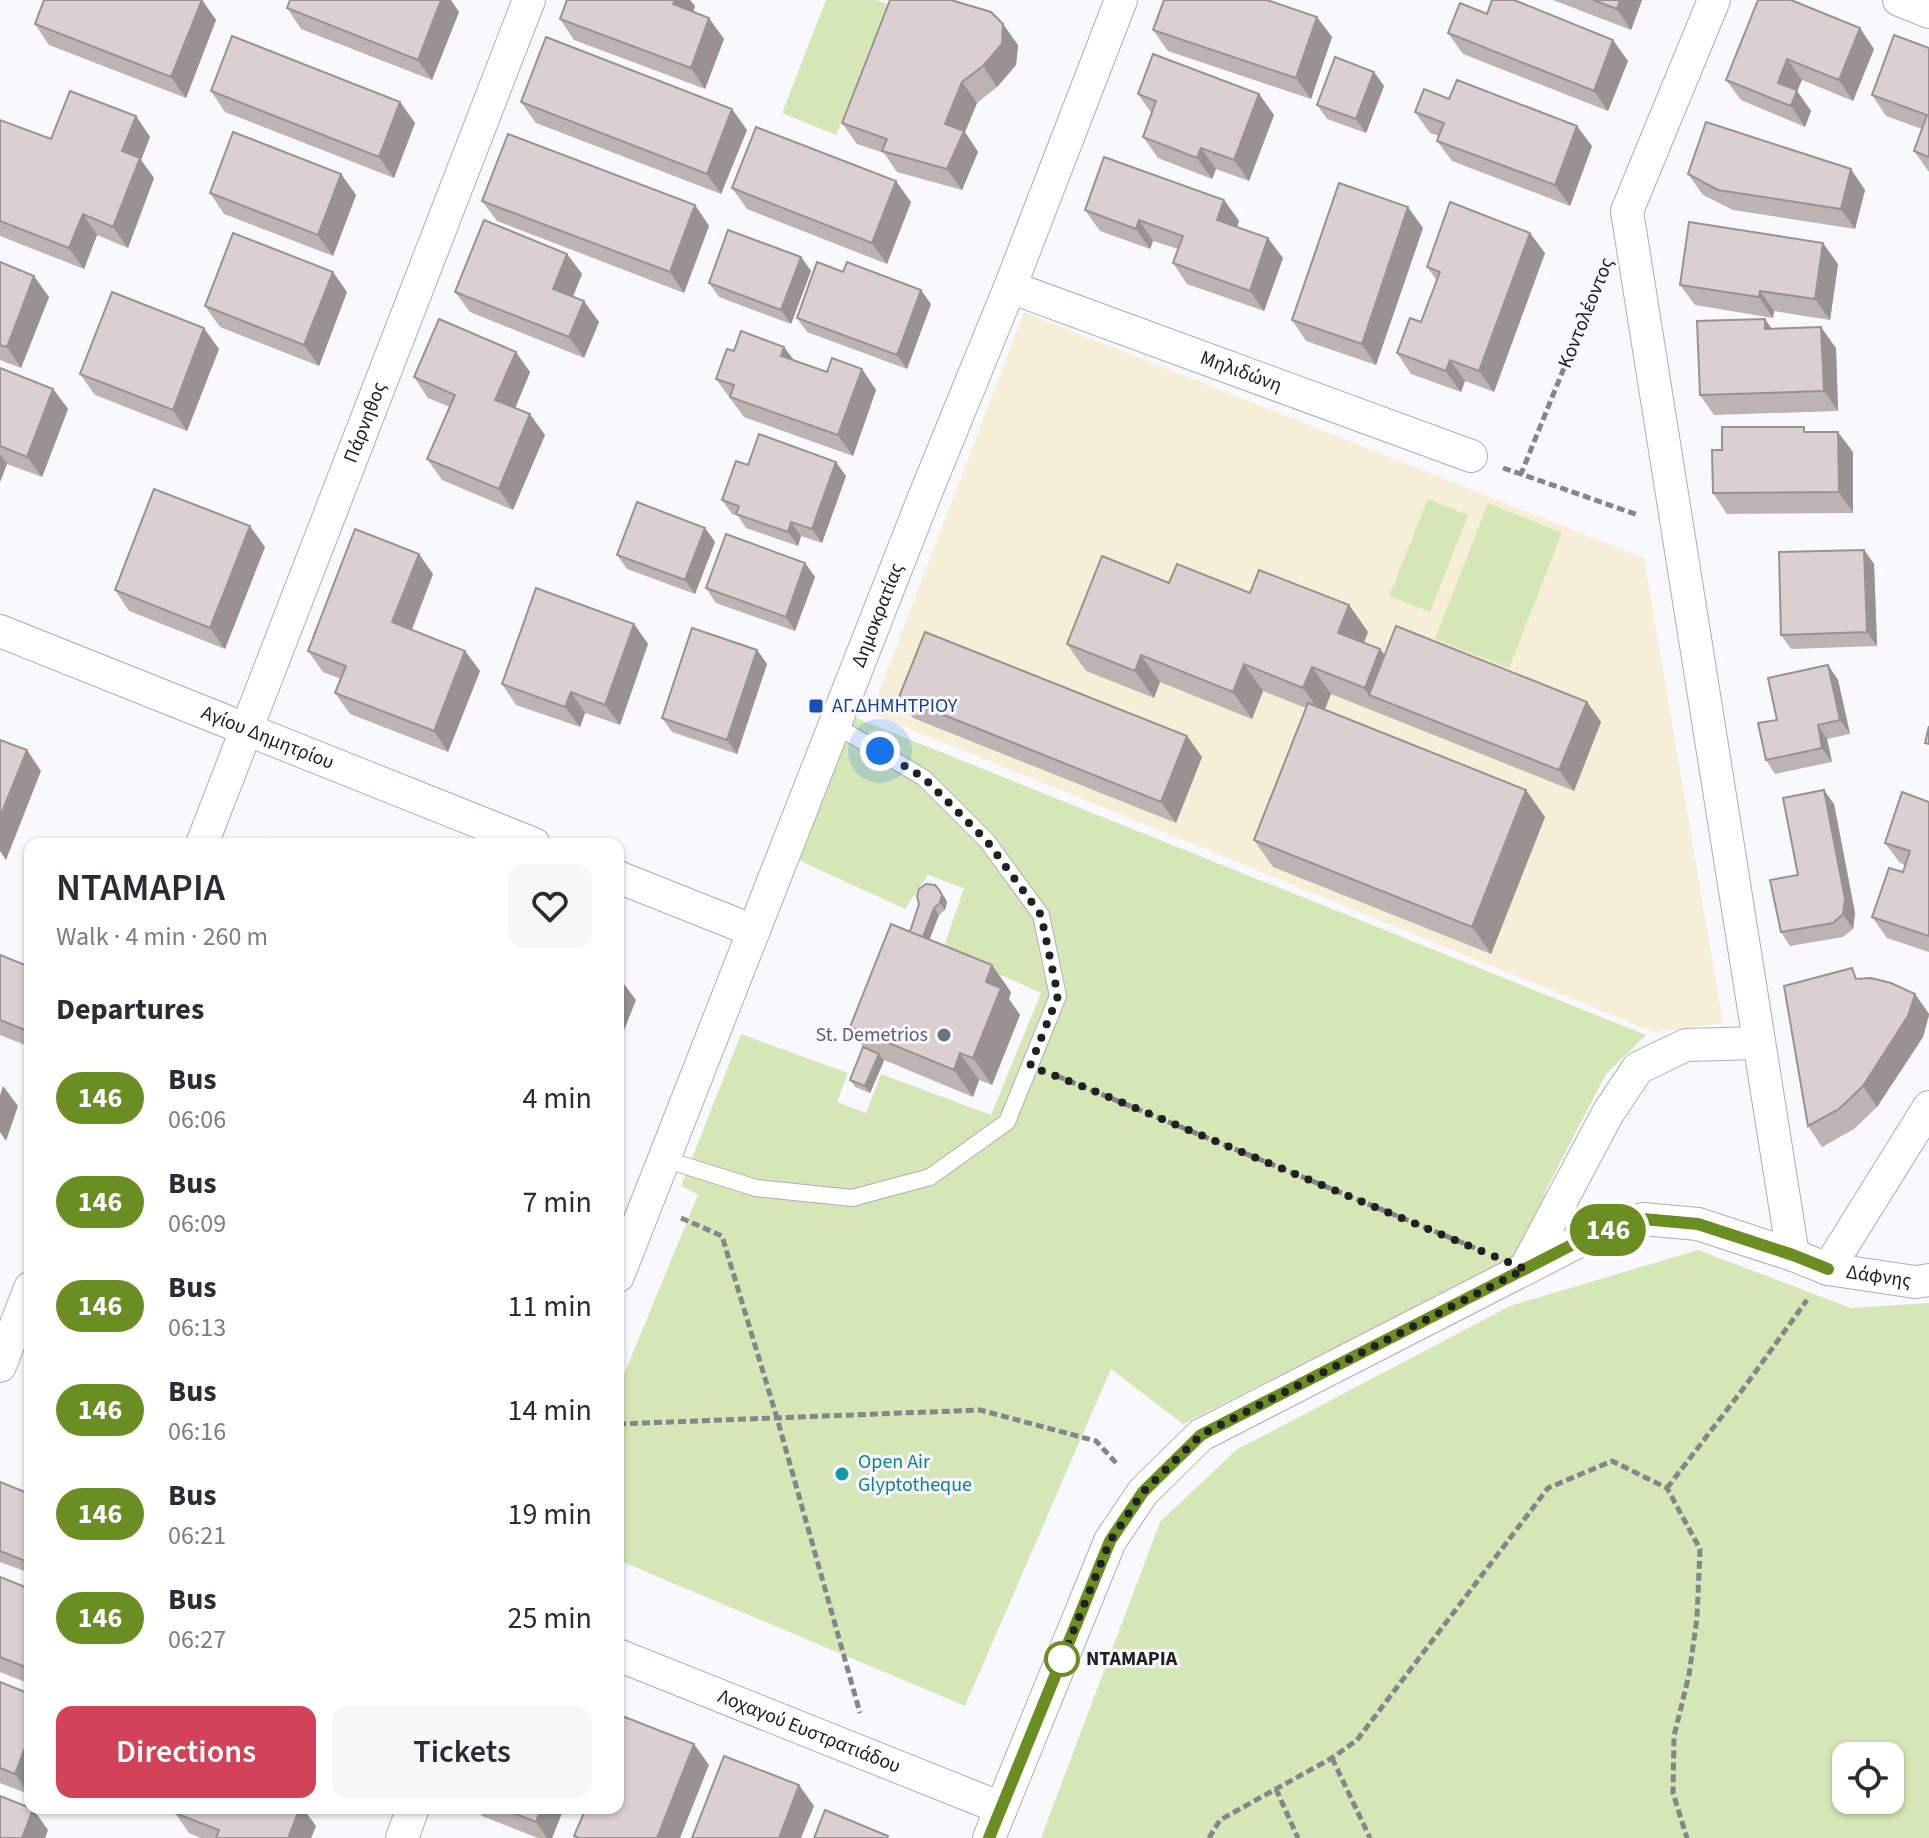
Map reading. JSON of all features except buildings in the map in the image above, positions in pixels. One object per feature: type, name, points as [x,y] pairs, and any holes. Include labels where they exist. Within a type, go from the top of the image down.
[{"type":"street","name":"Πάρνηθος","points":[[204,838],[529,0]]},
{"type":"street","name":"Δημοκρατίας","points":[[624,1261],[1121,0]]},
{"type":"street","points":[[1714,0],[1627,211],[1793,1255]]},
{"type":"street","points":[[1899,0],[1929,12]]},
{"type":"street","name":"Μηλιδώνη","points":[[1010,287],[1471,456]]},
{"type":"street","name":"Αγίου Δημητρίου","points":[[0,631],[519,838]]},
{"type":"street","points":[[624,879],[754,931]]},
{"type":"street","points":[[1525,1269],[1608,1113],[1638,1068],[1686,1045],[1759,1043]]},
{"type":"street","points":[[1828,1269],[1929,1107]]},
{"type":"street","name":"Δάφνης","points":[[989,1838],[1110,1541],[1143,1492],[1201,1435],[1595,1233],[1643,1219],[1698,1224],[1828,1269],[1915,1282],[1929,1280]]},
{"type":"street","points":[[0,1366],[24,1304]]},
{"type":"street","name":"Λοχαγού Ευστρατιάδου","points":[[624,1657],[1001,1808]]},
{"type":"street","points":[[402,1838],[411,1814]]},
{"type":"lane","points":[[664,1159],[756,1188],[852,1198],[930,1177],[1007,1122],[1058,996],[1041,915],[987,841],[924,778],[835,725]]},
{"type":"path","name":"Κοντολέοντος","points":[[1603,269],[1521,474],[1677,529]]},
{"type":"path","points":[[1030,1066],[1525,1269]]},
{"type":"path","points":[[647,1203],[722,1236],[873,1756]]},
{"type":"path","points":[[1667,1488],[1746,1385],[1828,1269]]},
{"type":"path","points":[[624,1424],[980,1410],[1096,1441]]},
{"type":"path","points":[[1209,1838],[1220,1820],[1332,1758],[1357,1740],[1548,1488],[1612,1461],[1667,1488],[1700,1549],[1697,1618],[1689,1675],[1674,1736],[1673,1793],[1687,1838]]},
{"type":"path","points":[[1332,1758],[1370,1838]]},
{"type":"path","points":[[1276,1789],[1298,1838]]},
{"type":"shaded area","points":[[1024,312],[1644,558],[1723,1023],[1654,1032],[871,713]]},
{"type":"green space","points":[[826,0],[876,0],[887,4],[836,135],[782,113]]},
{"type":"green space","points":[[1428,499],[1468,515],[1430,612],[1389,596]]},
{"type":"green space","points":[[1488,503],[1562,533],[1509,668],[1435,639]]},
{"type":"green space","points":[[856,718],[1646,1035],[1606,1074],[1547,1188],[1525,1252],[1183,1424],[1111,1369],[965,1706],[624,1563],[624,1374],[698,1195],[681,1186],[741,1034],[848,1073],[837,1102],[866,1113],[881,1074],[991,1115],[1041,993],[943,949],[964,888],[928,875],[905,909],[796,859]]},
{"type":"green space","points":[[1698,1250],[1851,1308],[1929,1303],[1929,1838],[1041,1838],[1160,1522],[1236,1450],[1510,1306]]},
{"type":"bus line","name":"146","points":[[989,1838],[1110,1541],[1143,1492],[1201,1435],[1595,1233],[1643,1219],[1698,1224],[1828,1269]]},
{"type":"place","name":"ΑΓ.ΔΗΜΗΤΡΙΟΥ","points":[[816,706]]},
{"type":"place","name":"St. Demetrios","points":[[944,1035]]},
{"type":"place","name":"Open Air Glyptotheque","points":[[842,1474]]},
{"type":"place","name":"ΝΤΑΜΑΡΙΑ","points":[[1062,1659]]},
{"type":"route","points":[[880,751],[924,778],[987,841],[1041,915],[1058,996],[1030,1066],[1525,1269],[1201,1435],[1143,1492],[1110,1541],[1062,1659]]}]
